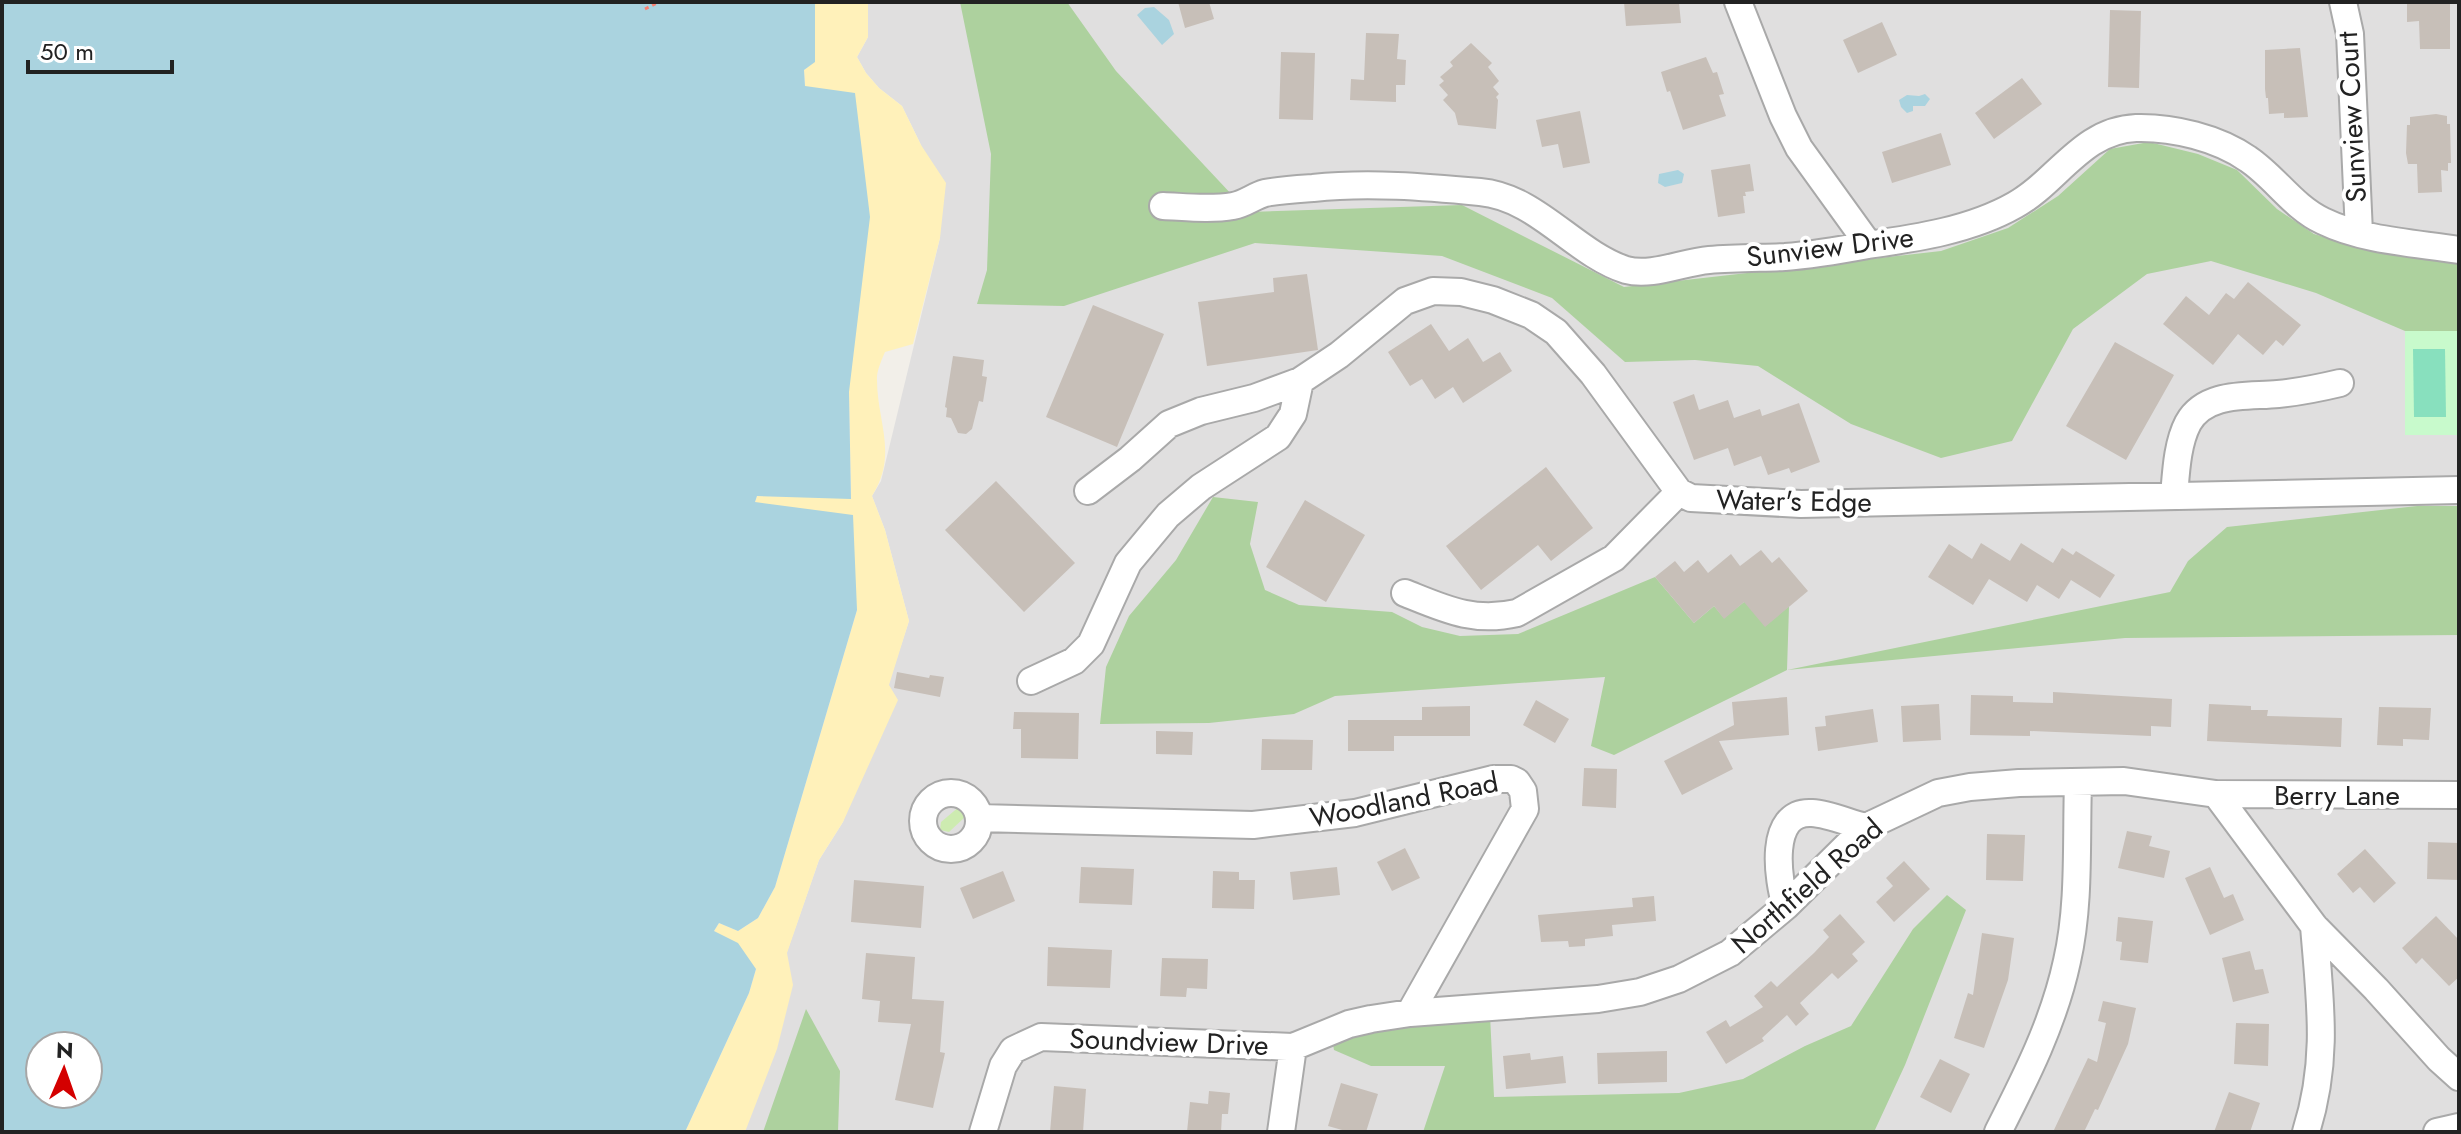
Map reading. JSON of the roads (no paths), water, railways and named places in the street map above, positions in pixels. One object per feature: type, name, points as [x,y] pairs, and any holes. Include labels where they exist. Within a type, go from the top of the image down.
[{"type":"street","points":[[1738,2],[1783,116],[1799,148],[1869,245]]},
{"type":"street","name":"Sunview Court","points":[[2343,2],[2350,34],[2359,233]]},
{"type":"street","name":"Sunview Drive","points":[[1163,206],[1233,206],[1262,194],[1318,187],[1388,186],[1486,192],[1517,202],[1585,250],[1628,270],[1646,271],[1706,260],[1790,257],[1926,235],[1984,220],[2018,204],[2084,146],[2107,134],[2133,128],[2174,131],[2212,141],[2248,159],[2322,221],[2359,233],[2459,250]]},
{"type":"street","name":"Water's Edge","points":[[1088,491],[1169,424],[1300,381],[1339,355],[1405,301],[1433,291],[1461,292],[1493,300],[1531,315],[1556,332],[1593,374],[1679,492],[1691,498],[1801,504],[2459,490]]},
{"type":"street","points":[[1031,681],[1074,661],[1091,644],[1128,563],[1168,515],[1201,487],[1278,437],[1293,414],[1300,381]]},
{"type":"street","points":[[2174,496],[2181,450],[2189,423],[2199,411],[2216,400],[2248,394],[2288,393],[2340,383]]},
{"type":"street","points":[[1405,593],[1457,615],[1503,616],[1517,613],[1614,558],[1679,492]]},
{"type":"street","name":"Woodland Road","points":[[979,818],[1253,825],[1355,813],[1481,781],[1511,779],[1523,791],[1525,809],[1410,1013]]},
{"type":"street","name":"Northfield Road","points":[[1410,1013],[1598,999],[1640,992],[1679,979],[1730,953],[1786,906],[1866,827],[1938,793],[1982,786],[2124,781],[2216,794]]},
{"type":"street","points":[[1998,1132],[2031,1067],[2068,960],[2075,915],[2078,783]]},
{"type":"street","points":[[2216,794],[2314,926],[2459,1077]]},
{"type":"street","name":"Berry Lane","points":[[2216,794],[2459,795]]},
{"type":"street","points":[[1786,906],[1779,886],[1777,852],[1793,819],[1800,814],[1813,813],[1866,827]]},
{"type":"street","points":[[2306,1132],[2322,1067],[2323,1031],[2314,926]]},
{"type":"street","name":"Soundview Drive","points":[[983,1132],[1003,1066],[1013,1050],[1041,1037],[1293,1047],[1349,1024],[1410,1013]]},
{"type":"street","points":[[1281,1132],[1293,1047]]},
{"type":"street","points":[[2437,1132],[2459,1127]]},
{"type":"water","points":[[2,2],[815,2],[815,62],[804,70],[805,86],[855,93],[870,217],[849,392],[851,499],[757,496],[755,502],[853,515],[857,610],[775,887],[758,918],[738,931],[719,923],[714,931],[738,943],[756,969],[749,993],[685,1132],[2,1132]]},
{"type":"water","points":[[1154,7],[1169,20],[1174,34],[1162,45],[1137,15],[1145,8]]},
{"type":"water","points":[[1925,94],[1930,99],[1925,106],[1913,106],[1913,111],[1907,113],[1901,107],[1899,100],[1907,95]]},
{"type":"water","points":[[1678,170],[1684,174],[1682,183],[1665,187],[1658,183],[1659,174]]}]
